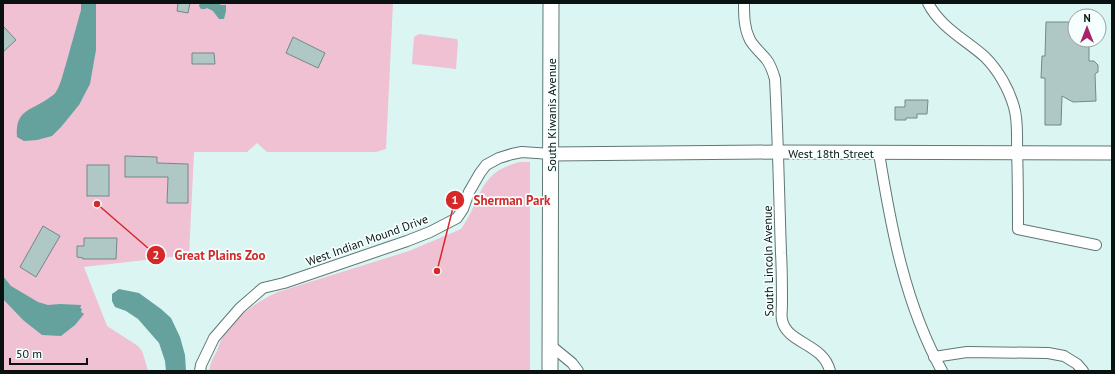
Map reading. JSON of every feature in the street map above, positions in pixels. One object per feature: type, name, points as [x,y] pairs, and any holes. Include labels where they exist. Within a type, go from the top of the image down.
[{"type":"main road","name":"South Kiwanis Avenue","points":[[550,371],[551,3]]},
{"type":"street","name":"South Lincoln Avenue","points":[[744,3],[744,17],[750,41],[768,60],[773,70],[775,79],[782,320],[788,332],[823,356],[830,371]]},
{"type":"street","points":[[928,3],[940,21],[984,57],[994,68],[1001,77],[1009,93],[1014,107],[1016,130],[1018,228],[1096,245]]},
{"type":"street","name":"West Indian Mound Drive","points":[[200,371],[214,338],[240,308],[263,288],[291,280],[430,232],[457,218],[463,209],[469,192],[486,165],[498,158],[522,152],[550,154]]},
{"type":"street","name":"West 18th Street","points":[[550,154],[778,152],[1112,153]]},
{"type":"street","points":[[879,153],[888,208],[900,262],[916,313],[934,357],[942,371]]},
{"type":"street","points":[[550,345],[572,363],[578,371]]},
{"type":"street","points":[[934,357],[966,352],[1048,353],[1064,356],[1077,364],[1083,371]]},
{"type":"shaded area","points":[[3,3],[393,3],[386,149],[376,152],[267,152],[257,143],[247,152],[194,152],[189,255],[84,267],[107,326],[138,346],[142,351],[148,371],[3,371]]},
{"type":"shaded area","points":[[419,34],[457,39],[456,69],[412,64],[414,37]]},
{"type":"shaded area","points":[[520,162],[530,162],[530,371],[209,371],[220,342],[230,327],[248,309],[278,292],[409,251],[461,229],[468,218],[482,188],[488,180],[506,167]]},
{"type":"water","points":[[81,3],[96,3],[96,50],[90,84],[79,105],[52,136],[37,140],[24,141],[17,137],[19,121],[26,112],[49,98],[58,89],[81,10]]},
{"type":"water","points":[[200,3],[218,3],[221,5],[226,5],[224,19],[219,19],[213,11],[207,8],[201,9],[199,6]]},
{"type":"water","points":[[3,276],[11,286],[38,302],[48,305],[81,305],[81,312],[84,314],[75,325],[61,336],[42,335],[23,320],[3,299]]},
{"type":"water","points":[[119,289],[139,293],[171,318],[180,337],[185,355],[186,371],[166,371],[165,361],[159,343],[138,319],[126,311],[115,307],[112,301],[112,294]]},
{"type":"building","points":[[178,3],[190,3],[188,13],[177,11]]},
{"type":"building","points":[[1046,22],[1067,22],[1067,48],[1089,48],[1089,61],[1094,61],[1098,65],[1098,72],[1095,74],[1096,101],[1073,102],[1062,96],[1061,125],[1045,125],[1045,78],[1041,78],[1042,56],[1045,56]]},
{"type":"building","points":[[3,26],[16,40],[3,52]]},
{"type":"building","points":[[293,37],[325,53],[318,68],[286,53]]},
{"type":"building","points":[[192,53],[214,53],[215,64],[192,64]]},
{"type":"building","points":[[905,100],[928,100],[927,114],[917,114],[917,118],[895,120],[895,107],[905,107]]},
{"type":"building","points":[[125,156],[157,157],[157,163],[188,164],[188,203],[167,203],[168,177],[125,177]]},
{"type":"building","points":[[87,165],[109,165],[109,196],[87,196]]},
{"type":"building","points":[[43,226],[60,236],[36,277],[20,267]]},
{"type":"building","points":[[84,238],[117,238],[116,259],[83,259],[77,257],[77,246],[84,246]]},
{"type":"place","name":"Great Plains Zoo","points":[[97,204]]},
{"type":"place","name":"Sherman Park","points":[[437,271]]}]
